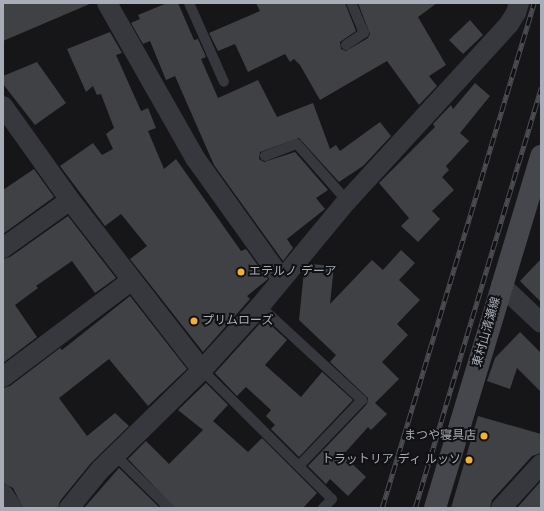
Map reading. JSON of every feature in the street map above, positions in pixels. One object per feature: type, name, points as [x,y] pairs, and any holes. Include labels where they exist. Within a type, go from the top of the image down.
[{"type":"main road","name":"東村山清瀬線","points":[[435,508],[541,156]]},
{"type":"street","points":[[107,3],[195,158],[281,278]]},
{"type":"street","points":[[69,508],[115,455],[202,370],[260,306],[281,278],[347,202],[509,24],[516,13],[519,3]]},
{"type":"street","points":[[3,106],[70,200],[202,370]]},
{"type":"street","points":[[3,248],[70,200]]},
{"type":"street","points":[[3,377],[132,280]]},
{"type":"street","points":[[501,285],[541,323]]},
{"type":"street","points":[[501,508],[541,464]]},
{"type":"street","points":[[3,494],[12,508]]},
{"type":"lane","points":[[189,3],[224,82]]},
{"type":"lane","points":[[346,45],[364,33],[351,3]]},
{"type":"lane","points":[[264,156],[297,144],[347,202]]},
{"type":"lane","points":[[260,306],[362,400],[299,466]]},
{"type":"lane","points":[[202,370],[332,499],[323,508]]},
{"type":"lane","points":[[115,455],[169,508]]},
{"type":"building","points":[[3,3],[92,3],[3,41]]},
{"type":"building","points":[[167,3],[178,3],[194,40],[198,39],[206,57],[201,59],[218,98],[258,80],[277,117],[313,103],[330,149],[336,145],[340,151],[380,122],[391,136],[363,166],[339,182],[299,138],[260,152],[259,159],[264,162],[295,152],[328,190],[316,198],[325,209],[287,239],[293,248],[283,261],[214,165],[175,76],[166,80],[150,41],[143,44],[131,23],[140,19],[138,15]]},
{"type":"building","points":[[256,3],[345,3],[356,31],[340,42],[341,49],[346,51],[368,38],[370,34],[358,3],[437,3],[418,17],[446,65],[429,76],[437,86],[419,105],[387,61],[320,100],[300,65],[294,59],[290,62],[285,54],[248,72],[235,44],[218,51],[209,33],[260,11]]},
{"type":"building","points":[[470,20],[483,35],[463,54],[449,40]]},
{"type":"building","points":[[110,32],[122,53],[116,55],[141,111],[148,108],[156,128],[148,131],[164,169],[176,159],[241,251],[246,249],[268,279],[247,296],[250,299],[203,352],[130,259],[147,246],[121,214],[105,226],[60,166],[93,143],[102,155],[113,149],[106,134],[114,128],[101,94],[97,95],[93,86],[86,92],[67,49]]},
{"type":"building","points":[[37,62],[66,103],[35,125],[3,84],[3,76]]},
{"type":"building","points":[[475,83],[490,96],[460,133],[469,141],[446,166],[449,170],[442,177],[454,190],[432,211],[440,219],[418,242],[401,226],[409,218],[379,183],[435,127],[433,124],[451,105],[453,109]]},
{"type":"building","points":[[34,169],[54,197],[3,234],[3,190]]},
{"type":"building","points":[[68,216],[116,278],[95,293],[72,261],[36,286],[38,288],[15,305],[37,337],[3,363],[3,259],[10,257]]},
{"type":"building","points":[[401,250],[415,263],[399,280],[420,300],[397,324],[408,335],[382,362],[399,379],[375,403],[387,414],[371,430],[368,427],[343,455],[366,477],[348,496],[330,479],[326,484],[308,466],[367,404],[368,398],[330,362],[336,355],[299,320],[304,271],[310,264],[334,266],[330,304],[372,260],[383,270]]},
{"type":"building","points":[[541,259],[541,302],[520,281]]},
{"type":"building","points":[[130,296],[187,369],[148,406],[109,359],[59,398],[87,436],[115,413],[129,426],[91,463],[60,501],[58,508],[23,508],[13,488],[3,483],[3,388],[10,386],[60,348],[62,350]]},
{"type":"building","points":[[264,319],[287,340],[265,365],[301,397],[322,372],[353,400],[299,457],[271,429],[275,425],[266,416],[271,410],[246,387],[237,396],[215,373]]},
{"type":"building","points":[[520,332],[541,353],[541,392],[517,368],[510,389],[487,381],[495,358]]},
{"type":"building","points":[[206,383],[228,405],[213,421],[248,452],[262,438],[317,493],[303,508],[175,508],[128,459],[146,441],[169,464],[203,430],[178,410]]},
{"type":"building","points":[[478,416],[541,434],[541,453],[532,456],[492,500],[490,508],[451,508]]},
{"type":"building","points":[[119,468],[160,508],[84,508]]},
{"type":"building","points":[[541,481],[541,508],[517,508]]},
{"type":"railway","points":[[382,508],[534,3]]},
{"type":"railway","points":[[415,508],[541,87]]},
{"type":"place","name":"エテルノ デーア","points":[[241,272]]},
{"type":"place","name":"プリムローズ","points":[[194,321]]},
{"type":"place","name":"まつや寝具店","points":[[484,436]]},
{"type":"place","name":"トラットリア ディ ルッソ","points":[[469,460]]}]
